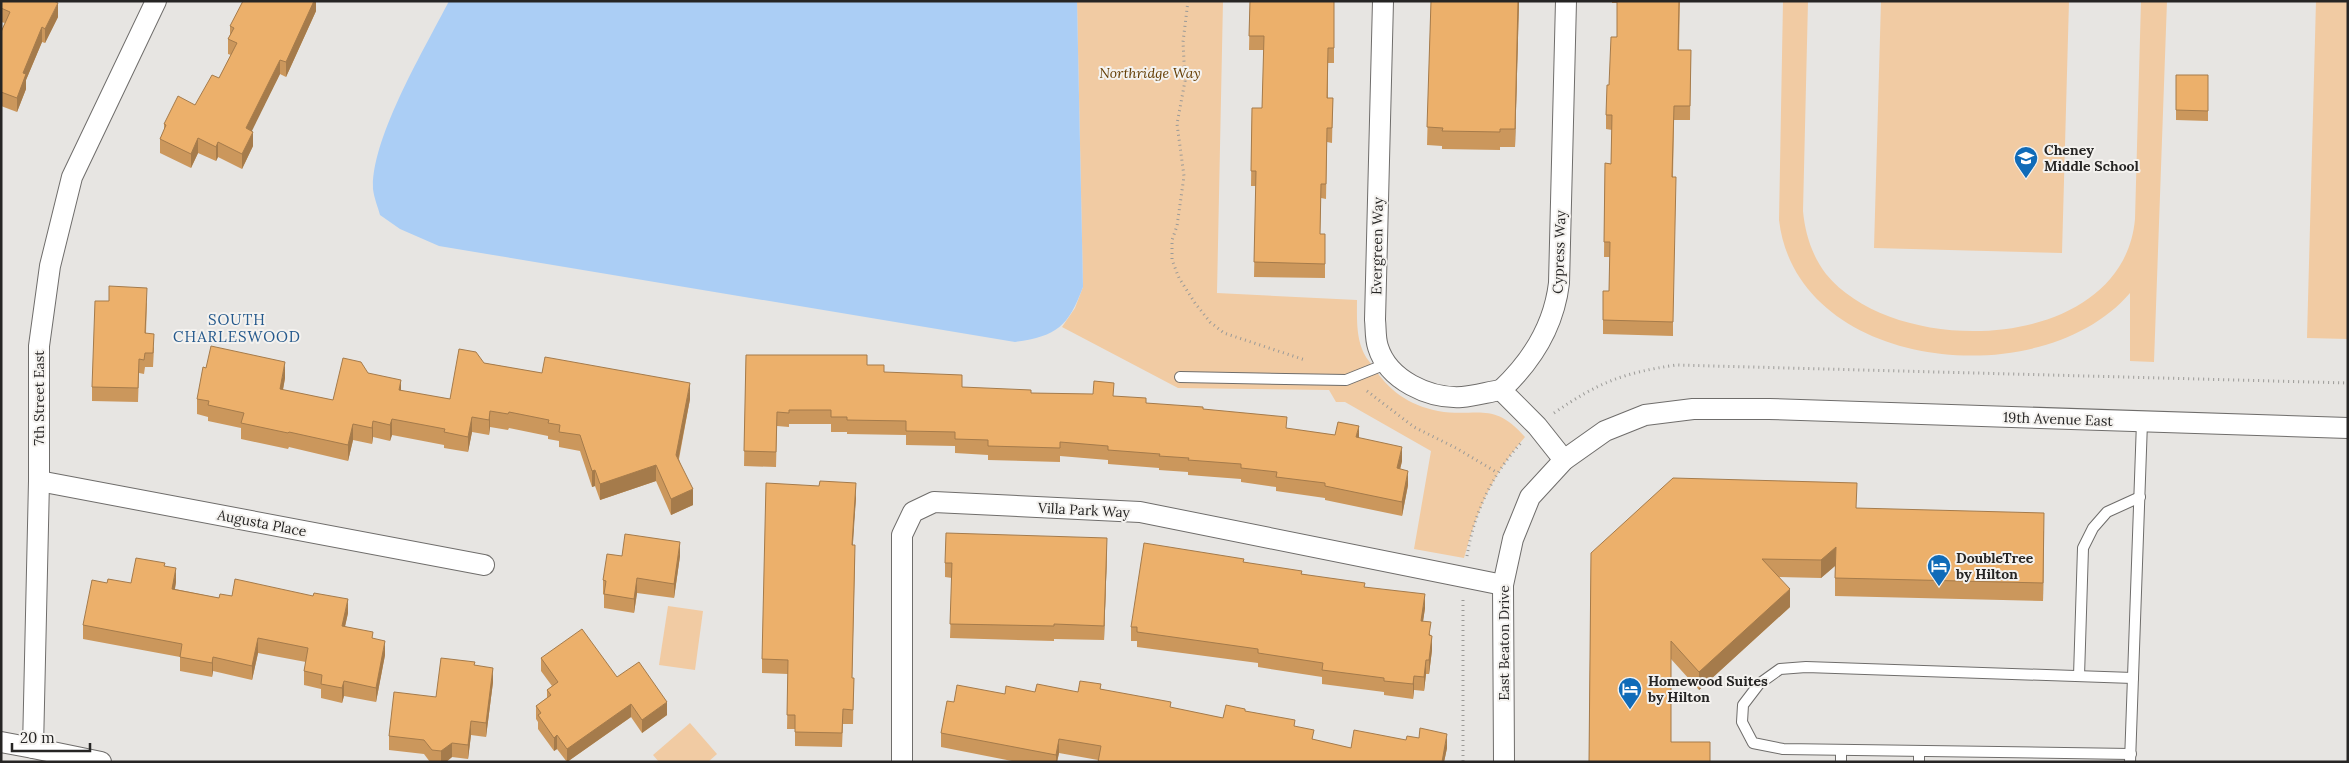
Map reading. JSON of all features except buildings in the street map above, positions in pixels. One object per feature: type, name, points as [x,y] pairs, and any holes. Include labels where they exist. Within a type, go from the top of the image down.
[{"type":"street","name":"7th Street East","points":[[33,748],[39,481],[39,346],[50,266],[72,177],[156,1]]},
{"type":"street","name":"Evergreen Way","points":[[1383,1],[1375,320],[1378,346],[1386,364],[1412,386],[1436,394],[1462,397],[1501,390]]},
{"type":"street","name":"Cypress Way","points":[[1501,390],[1516,376],[1541,338],[1556,305],[1566,1]]},
{"type":"street","points":[[1501,390],[1537,426],[1564,460]]},
{"type":"street","name":"East Beaton Drive","points":[[1504,762],[1503,585],[1513,539],[1530,497],[1564,460],[1606,431],[1645,415],[1693,409],[1769,409]]},
{"type":"street","name":"19th Avenue East","points":[[1769,409],[2348,428]]},
{"type":"street","name":"Augusta Place","points":[[39,481],[484,565]]},
{"type":"street","name":"Villa Park Way","points":[[902,762],[902,535],[913,512],[934,502],[1140,512],[1503,585]]},
{"type":"street","points":[[1,742],[101,762]]},
{"type":"lane","points":[[1180,377],[1346,380],[1386,364]]},
{"type":"lane","points":[[2133,678],[1806,667],[1780,669],[1759,684],[1743,705],[1742,722],[1753,743],[1784,749],[1919,751],[1996,757],[2131,758],[2142,422]]},
{"type":"lane","points":[[2079,676],[2083,548],[2093,528],[2107,512],[2140,497]]},
{"type":"lane","points":[[1841,750],[1841,762]]},
{"type":"lane","points":[[1919,751],[1919,762]]},
{"type":"path","points":[[1188,1],[1183,42],[1185,81],[1177,124],[1184,176],[1177,226],[1172,240],[1172,260],[1179,278],[1196,303],[1210,322],[1224,333],[1240,340],[1296,356],[1310,363]]},
{"type":"path","points":[[1463,762],[1465,578],[1467,555],[1473,530],[1486,494],[1512,453],[1537,426],[1583,393],[1608,381],[1640,371],[1676,365],[2348,383]]},
{"type":"path","points":[[1346,380],[1367,392],[1414,427],[1456,448],[1498,473]]},
{"type":"green space","name":"Northridge Way","points":[[1077,1],[1223,1],[1217,293],[1357,300],[1358,331],[1363,351],[1378,374],[1392,389],[1417,405],[1438,411],[1493,414],[1503,418],[1525,437],[1503,465],[1487,494],[1474,524],[1464,558],[1414,549],[1431,451],[1345,402],[1336,402],[1329,390],[1178,388],[1062,327],[1075,308],[1083,287]]},
{"type":"green space","points":[[1783,1],[1808,1],[1803,211],[1807,236],[1817,260],[1826,274],[1859,302],[1903,321],[1952,330],[2003,329],[2051,318],[2092,296],[2121,263],[2135,219],[2141,1],[2167,1],[2154,362],[2130,361],[2130,293],[2090,326],[2041,346],[1985,355],[1928,352],[1875,337],[1829,310],[1796,271],[1779,220]]},
{"type":"green space","points":[[1881,1],[2069,1],[2062,253],[1874,248]]},
{"type":"green space","points":[[2316,1],[2348,1],[2348,339],[2307,338]]},
{"type":"green space","points":[[668,606],[703,611],[695,670],[659,665]]},
{"type":"green space","points":[[690,723],[717,754],[708,762],[659,762],[653,755]]},
{"type":"water","points":[[449,1],[1077,1],[1083,287],[1072,312],[1051,333],[1015,342],[439,246],[400,229],[380,215],[373,189],[375,168],[390,119],[401,94]]},
{"type":"place","name":"Cheney Middle School","points":[[2026,179]]},
{"type":"place","name":"DoubleTree by Hilton","points":[[1939,587]]},
{"type":"place","name":"Homewood Suites by Hilton","points":[[1630,710]]},
{"type":"district","name":"SOUTH CHARLESWOOD","points":[[237,328]]}]
